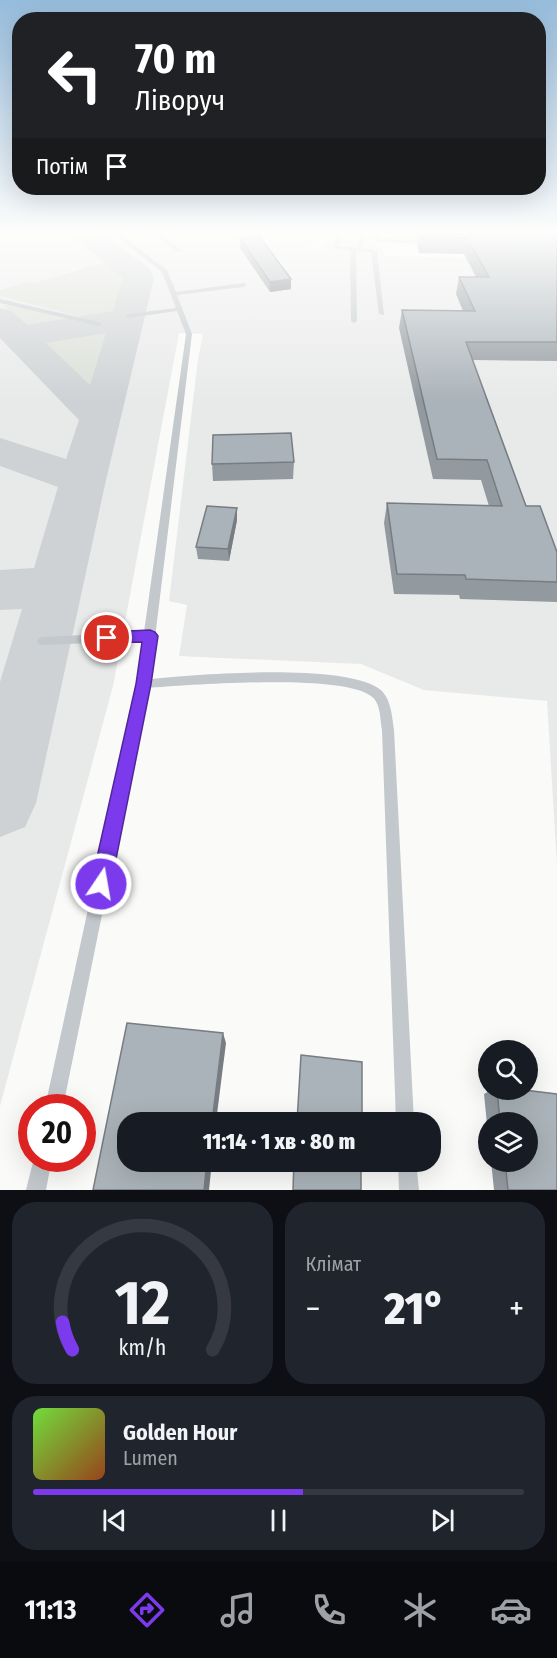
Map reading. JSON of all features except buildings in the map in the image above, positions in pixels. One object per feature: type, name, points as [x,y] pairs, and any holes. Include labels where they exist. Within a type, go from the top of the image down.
[{"type":"lane","points":[[57,1094],[143,684],[150,636],[189,334],[172,290]]},
{"type":"lane","points":[[174,294],[209,290]]},
{"type":"lane","points":[[354,321],[355,290]]},
{"type":"lane","points":[[379,290],[382,314]]},
{"type":"lane","points":[[0,301],[99,324]]},
{"type":"lane","points":[[128,316],[180,309]]},
{"type":"lane","points":[[43,641],[150,636]]},
{"type":"lane","points":[[143,684],[187,680],[324,679],[353,682],[374,691],[384,704],[388,730],[405,1112]]},
{"type":"lane","points":[[36,1190],[40,1172]]},
{"type":"lane","points":[[407,1172],[408,1190]]},
{"type":"shaded area","points":[[0,290],[557,290],[557,865],[547,701],[424,690],[361,664],[179,656],[187,605],[169,601],[198,359],[203,334],[179,333],[113,686],[0,1106]]},
{"type":"shaded area","points":[[0,290],[126,290],[118,315],[85,318],[0,296]]},
{"type":"shaded area","points":[[2,305],[19,307],[80,322],[29,331]]},
{"type":"shaded area","points":[[107,327],[113,332],[95,390],[91,391],[37,339]]},
{"type":"taxiway","points":[[83,480],[136,290]]},
{"type":"taxiway","points":[[0,318],[19,337]]},
{"type":"taxiway","points":[[19,337],[127,319]]},
{"type":"taxiway","points":[[19,337],[100,418]]},
{"type":"taxiway","points":[[0,451],[83,480]]},
{"type":"taxiway","points":[[55,587],[83,480]]},
{"type":"taxiway","points":[[0,590],[55,587]]},
{"type":"taxiway","points":[[0,803],[55,587]]},
{"type":"route","points":[[101,884],[143,684],[150,636],[107,638]]}]
